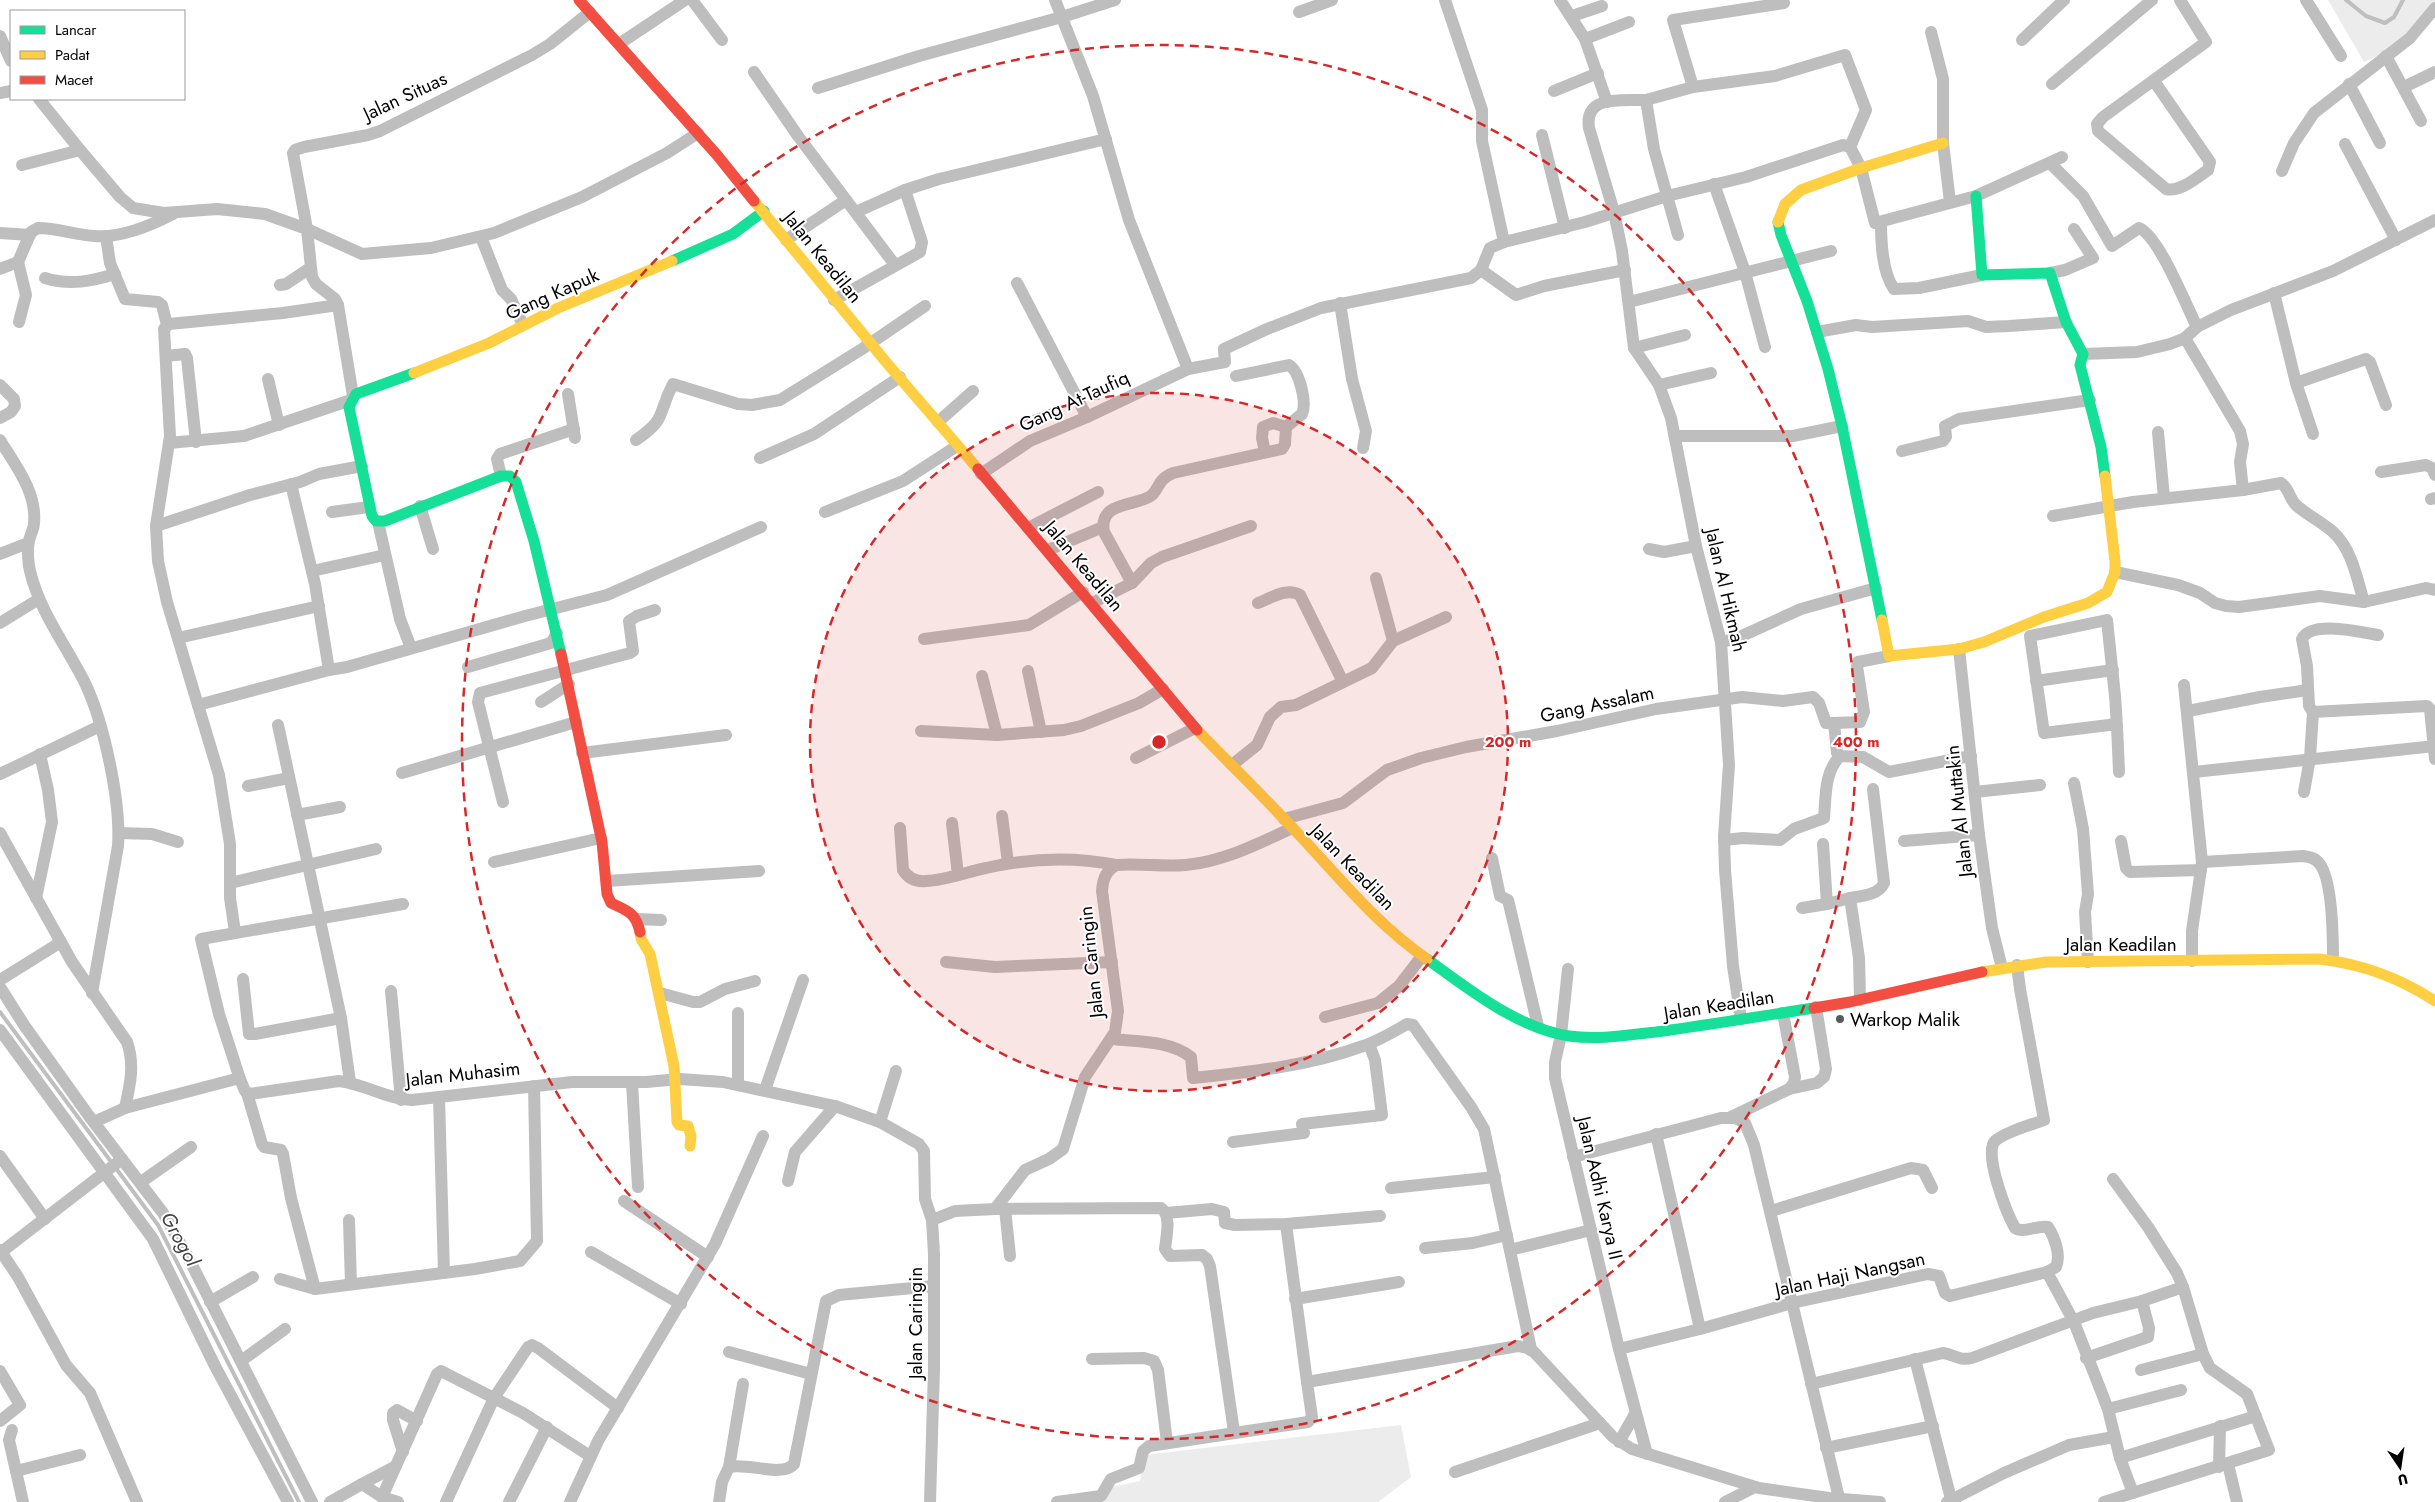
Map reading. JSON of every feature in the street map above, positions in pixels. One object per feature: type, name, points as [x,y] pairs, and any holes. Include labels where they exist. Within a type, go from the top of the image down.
[{"type":"street","name":"Jalan Keadilan","points":[[579,0],[698,133],[764,211],[834,300],[938,422],[953,449],[981,474],[1083,592],[1158,692],[1232,765],[1257,794],[1288,823],[1354,896],[1385,926],[1470,991],[1514,1016],[1561,1035],[1593,1038],[1620,1037],[1860,1000],[2002,968],[2046,962],[2333,959],[2365,965],[2385,973],[2435,1001]]},
{"type":"street","points":[[619,44],[685,0]]},
{"type":"street","points":[[692,0],[722,40]]},
{"type":"street","points":[[1055,0],[1093,96],[1129,220],[1188,369]]},
{"type":"street","points":[[818,88],[919,56],[1062,17],[1115,0]]},
{"type":"street","points":[[1300,12],[1332,0]]},
{"type":"street","points":[[1445,0],[1482,110],[1482,141],[1504,242]]},
{"type":"street","points":[[1560,0],[1585,39],[1608,102],[1646,100],[1694,87],[1775,76],[1845,55],[1866,110],[1850,147]]},
{"type":"street","points":[[2022,40],[2064,0]]},
{"type":"street","points":[[2052,84],[2152,0]]},
{"type":"street","points":[[2154,81],[2210,162],[2208,170],[2185,185],[2171,190],[2166,189],[2098,131],[2097,127],[2103,117],[2206,42],[2180,0]]},
{"type":"street","points":[[2306,0],[2340,56]]},
{"type":"street","points":[[1694,87],[1673,20],[1784,3]]},
{"type":"street","points":[[1572,16],[1602,6]]},
{"type":"street","points":[[2282,171],[2294,143],[2314,114],[2349,84],[2410,38],[2435,8]]},
{"type":"street","name":"Jalan Situas","points":[[308,229],[293,158],[295,150],[380,131],[520,61],[565,32],[590,12]]},
{"type":"street","points":[[1585,39],[1629,22]]},
{"type":"street","points":[[1931,32],[1943,78],[1943,143],[1950,202]]},
{"type":"street","points":[[0,36],[10,59]]},
{"type":"street","points":[[2386,56],[2422,121]]},
{"type":"street","points":[[754,72],[798,136],[895,265]]},
{"type":"street","points":[[2404,87],[2435,72]]},
{"type":"street","points":[[1554,91],[1598,73]]},
{"type":"street","points":[[2349,84],[2380,143]]},
{"type":"street","points":[[41,100],[120,197],[133,208],[150,212],[217,209],[254,212],[280,218],[362,254],[430,248],[481,237],[567,204],[667,153],[698,133]]},
{"type":"street","points":[[1646,100],[1654,149],[1678,235]]},
{"type":"street","name":"Jalan Al Hikmah","points":[[1608,102],[1597,104],[1590,110],[1587,116],[1592,142],[1614,212],[1625,270],[1630,331],[1634,348],[1658,385],[1672,418],[1696,546],[1721,642],[1729,765],[1724,840],[1730,934],[1741,1019]]},
{"type":"street","points":[[1542,135],[1565,228]]},
{"type":"street","points":[[856,212],[905,190],[996,164],[1106,138]]},
{"type":"street","points":[[1889,656],[1876,588],[1852,483],[1842,426],[1817,332],[1778,220],[1785,204],[1801,190],[1862,168],[1943,143]]},
{"type":"street","points":[[2345,144],[2396,240]]},
{"type":"street","points":[[1363,448],[1366,431],[1352,379],[1340,303],[1462,281],[1476,276],[1481,270],[1490,248],[1504,242],[1565,228],[1667,196],[1746,177],[1843,145],[1850,147],[1862,168],[1874,222],[1881,222],[1976,196],[2056,160],[2083,196],[2112,246],[2139,228],[2147,233],[2166,262],[2196,327]]},
{"type":"street","points":[[22,165],[80,150]]},
{"type":"street","points":[[1714,184],[1745,272],[1765,347]]},
{"type":"street","points":[[834,300],[920,252],[922,246],[905,190]]},
{"type":"street","points":[[1976,196],[1982,275]]},
{"type":"street","points":[[786,240],[846,200]]},
{"type":"street","points":[[19,322],[26,295],[18,262],[34,229],[41,228],[106,236],[142,228],[178,211]]},
{"type":"street","name":"Gang Kapuk","points":[[352,398],[489,343],[523,325],[710,245],[748,224],[764,211]]},
{"type":"street","points":[[2083,354],[2137,352],[2170,344],[2185,338],[2196,327],[2274,293],[2333,271],[2435,220]]},
{"type":"street","points":[[1881,222],[1881,244],[1889,278],[1894,289],[1919,288],[1982,275],[2050,273],[2065,270],[2093,258],[2074,229]]},
{"type":"street","points":[[308,229],[312,277],[316,284],[335,299],[338,305],[352,398],[349,407],[369,506],[373,518],[378,522],[400,620],[410,648]]},
{"type":"street","points":[[0,233],[30,235]]},
{"type":"street","points":[[106,236],[109,258],[125,298],[158,302],[162,305],[167,325],[164,332],[169,443],[156,526],[158,561],[178,638],[216,760],[228,824],[231,855],[230,883],[235,932]]},
{"type":"street","points":[[481,237],[502,290],[511,299],[523,325]]},
{"type":"street","points":[[1629,302],[1831,251]]},
{"type":"street","points":[[0,269],[18,262]]},
{"type":"street","points":[[280,285],[286,284],[310,268]]},
{"type":"street","points":[[1481,270],[1516,295],[1544,286],[1625,270]]},
{"type":"street","points":[[2028,630],[2088,603],[2107,592],[2113,582],[2115,572],[2101,446],[2080,365],[2083,354],[2066,322],[2050,273]]},
{"type":"street","points":[[45,278],[56,282],[80,282],[116,274]]},
{"type":"street","points":[[1017,283],[1087,417]]},
{"type":"street","points":[[2274,293],[2296,383],[2313,434]]},
{"type":"street","name":"Gang At-Taufiq","points":[[981,474],[1016,449],[1188,369],[1225,362],[1224,349],[1304,314],[1340,303]]},
{"type":"street","points":[[167,325],[283,313],[338,305]]},
{"type":"street","points":[[636,440],[654,427],[659,420],[672,384],[738,404],[766,404],[780,400],[797,391],[924,306]]},
{"type":"street","points":[[1817,332],[1856,325],[1872,327],[1968,321],[1986,327],[2066,322]]},
{"type":"street","points":[[1634,348],[1685,335]]},
{"type":"street","points":[[2185,338],[2240,431],[2243,444],[2240,462],[2243,490]]},
{"type":"street","points":[[166,356],[185,354],[187,358],[196,442]]},
{"type":"street","points":[[2296,383],[2366,359],[2370,362],[2386,405]]},
{"type":"street","points":[[1132,583],[1103,529],[1108,514],[1114,508],[1150,496],[1162,479],[1173,472],[1284,448],[1286,427],[1298,418],[1304,410],[1293,367],[1286,365],[1236,376]]},
{"type":"street","points":[[1658,385],[1711,373]]},
{"type":"street","points":[[760,458],[814,434],[900,377]]},
{"type":"street","points":[[268,379],[279,425]]},
{"type":"street","points":[[0,385],[11,396],[15,406],[11,412],[0,418]]},
{"type":"street","points":[[938,422],[973,391]]},
{"type":"street","points":[[501,476],[497,459],[500,454],[575,434],[568,394]]},
{"type":"street","points":[[169,443],[196,442],[244,436],[352,398]]},
{"type":"street","points":[[1902,451],[1943,441],[1946,437],[1945,426],[1959,419],[2090,400]]},
{"type":"street","points":[[1266,452],[1262,438],[1263,427],[1272,423],[1286,427]]},
{"type":"street","points":[[1675,436],[1793,436],[1842,426]]},
{"type":"street","points":[[2158,432],[2164,498]]},
{"type":"street","points":[[0,440],[24,481],[32,499],[34,522],[28,543],[30,570],[49,622],[85,683],[95,708],[114,795],[119,833],[92,993]]},
{"type":"street","points":[[825,512],[903,481],[953,449]]},
{"type":"street","points":[[2381,472],[2426,465],[2432,468],[2435,476]]},
{"type":"street","points":[[156,526],[319,474],[362,466]]},
{"type":"street","points":[[378,522],[385,521],[501,476],[510,476],[518,487],[551,608],[569,684],[601,838],[607,894],[611,903],[628,911],[637,919],[641,939],[654,968],[676,1080],[676,1122],[688,1126],[690,1146]]},
{"type":"street","points":[[2054,516],[2164,498],[2243,490],[2275,483],[2285,485],[2292,501],[2335,533],[2343,545],[2356,573],[2364,602]]},
{"type":"street","points":[[291,484],[312,571],[330,670]]},
{"type":"street","points":[[1028,528],[1098,492]]},
{"type":"street","points":[[332,512],[369,506]]},
{"type":"street","points":[[420,506],[433,549]]},
{"type":"street","points":[[198,705],[330,670],[348,667],[551,608],[607,596],[761,526]]},
{"type":"street","points":[[1092,603],[1132,583],[1151,563],[1162,557],[1251,526]]},
{"type":"street","points":[[1050,553],[1103,529]]},
{"type":"street","points":[[0,554],[28,543]]},
{"type":"street","points":[[1649,549],[1664,552],[1696,546]]},
{"type":"street","points":[[312,571],[385,556]]},
{"type":"street","points":[[2115,572],[2178,585],[2226,606],[2239,607],[2320,596],[2364,602],[2426,588],[2435,590]]},
{"type":"street","points":[[1376,578],[1394,641]]},
{"type":"street","points":[[1721,642],[1735,639],[1802,609],[1876,588]]},
{"type":"street","points":[[1258,603],[1286,592],[1293,591],[1300,595],[1343,682]]},
{"type":"street","points":[[924,639],[1026,626],[1083,592]]},
{"type":"street","points":[[0,623],[40,599]]},
{"type":"street","points":[[178,638],[319,606]]},
{"type":"street","points":[[503,802],[478,702],[480,693],[630,653],[633,651],[630,618],[655,610]]},
{"type":"street","points":[[1232,765],[1257,745],[1270,717],[1281,708],[1296,705],[1372,668],[1394,641],[1446,617]]},
{"type":"street","points":[[1971,756],[1889,772],[1863,757],[1840,756],[1836,753],[1834,723],[1860,722],[1863,719],[1858,662],[1889,656],[1959,649],[2028,630],[2107,620],[2113,670],[2119,772]]},
{"type":"street","points":[[2304,792],[2310,758],[2313,712],[2309,706],[2307,666],[2301,644],[2304,634],[2312,630],[2328,629],[2378,635]]},
{"type":"street","points":[[2028,630],[2044,733],[2117,724]]},
{"type":"street","points":[[468,667],[551,643],[557,633]]},
{"type":"street","name":"Jalan Al Muttakin","points":[[1959,649],[1992,928],[2002,968]]},
{"type":"street","points":[[1028,670],[1041,732]]},
{"type":"street","points":[[2036,681],[2113,670]]},
{"type":"street","points":[[982,676],[997,735]]},
{"type":"street","points":[[541,702],[569,684]]},
{"type":"street","points":[[2184,685],[2202,866],[2192,931],[2192,961]]},
{"type":"street","points":[[2188,711],[2260,696],[2308,690]]},
{"type":"street","points":[[921,730],[997,735],[1041,732],[1081,726],[1158,692]]},
{"type":"street","name":"Gang Assalam","points":[[1288,823],[1343,803],[1378,774],[1420,758],[1466,746],[1557,732],[1625,715],[1742,697],[1783,701],[1813,697],[1819,703],[1826,723],[1834,723]]},
{"type":"street","points":[[2194,772],[2310,758],[2435,750],[2430,709],[2427,706],[2313,712]]},
{"type":"street","points":[[402,774],[576,722]]},
{"type":"street","points":[[278,725],[341,1018],[350,1082]]},
{"type":"street","points":[[0,774],[100,726]]},
{"type":"street","points":[[1136,758],[1195,728]]},
{"type":"street","points":[[582,753],[726,735]]},
{"type":"street","points":[[36,898],[52,822],[50,800],[40,754]]},
{"type":"street","points":[[1724,840],[1743,838],[1780,840],[1794,829],[1824,818],[1827,780],[1833,763],[1840,756]]},
{"type":"street","points":[[248,786],[289,778]]},
{"type":"street","points":[[2074,782],[2083,829],[2088,894],[2085,912],[2088,962]]},
{"type":"street","points":[[1975,792],[2040,785]]},
{"type":"street","points":[[1802,908],[1873,893],[1880,889],[1884,883],[1873,789]]},
{"type":"street","points":[[297,815],[340,807]]},
{"type":"street","points":[[1002,816],[1008,863]]},
{"type":"street","points":[[952,823],[958,875]]},
{"type":"street","points":[[900,828],[903,870],[907,876],[924,881],[1008,863],[1058,858],[1080,859],[1116,865],[1186,865],[1216,859],[1245,850],[1288,823]]},
{"type":"street","points":[[0,833],[61,942],[92,993],[119,1028],[131,1052],[132,1073],[125,1108]]},
{"type":"street","points":[[119,833],[152,834],[178,842]]},
{"type":"street","points":[[1904,841],[1980,835]]},
{"type":"street","points":[[494,862],[601,838]]},
{"type":"street","points":[[2121,841],[2126,868],[2130,872],[2303,856],[2317,860],[2321,866],[2331,904],[2333,959]]},
{"type":"street","points":[[1823,844],[1827,904]]},
{"type":"street","points":[[230,883],[376,849]]},
{"type":"street","points":[[1492,858],[1500,896],[1502,899],[1508,900],[1538,1026]]},
{"type":"street","name":"Jalan Caringin","points":[[1000,1209],[1025,1170],[1049,1159],[1063,1149],[1085,1077],[1112,1040],[1115,1032],[1118,1011],[1102,891],[1106,875],[1116,865]]},
{"type":"street","points":[[607,881],[759,871]]},
{"type":"street","points":[[1850,898],[1859,958],[1860,1000]]},
{"type":"street","points":[[315,1290],[291,1198],[283,1154],[281,1150],[264,1147],[262,1144],[220,1014],[201,940],[235,932],[403,904]]},
{"type":"street","points":[[637,919],[661,920]]},
{"type":"street","points":[[0,980],[61,942]]},
{"type":"street","points":[[1325,1017],[1378,1003],[1399,986],[1422,956]]},
{"type":"street","points":[[1859,958],[1875,997]]},
{"type":"street","points":[[946,962],[995,967],[1112,962]]},
{"type":"street","points":[[2017,965],[2044,1120],[2001,1136],[1993,1142],[1990,1151],[1992,1163],[2015,1228],[2023,1231],[2039,1225],[2048,1227],[2052,1235],[2059,1259],[2056,1267],[2047,1272],[2074,1322],[2086,1358],[2108,1408],[2120,1458],[2133,1493]]},
{"type":"street","name":"Jalan Adhi Karya II","points":[[1568,969],[1561,1035],[1554,1072],[1618,1349],[1647,1454]]},
{"type":"street","points":[[243,979],[249,1034],[341,1018]]},
{"type":"street","points":[[765,1090],[803,980]]},
{"type":"street","points":[[660,993],[693,1002],[700,1002],[725,989],[755,981]]},
{"type":"street","points":[[0,987],[24,1025],[94,1122],[119,1161],[141,1182],[179,1240],[312,1502]]},
{"type":"street","points":[[391,991],[401,1100]]},
{"type":"street","points":[[1729,1118],[1789,1089],[1817,1083],[1824,1077],[1826,1069],[1816,1007]]},
{"type":"street","points":[[1783,1013],[1795,1077],[1789,1089]]},
{"type":"street","points":[[738,1014],[738,1085]]},
{"type":"street","points":[[1112,1040],[1170,1045],[1182,1050],[1191,1057],[1193,1078],[1279,1067],[1341,1053],[1369,1044],[1408,1024],[1412,1025],[1480,1121],[1487,1138],[1531,1349],[1600,1423],[1619,1442],[1647,1454],[1755,1487],[1808,1495],[1880,1502]]},
{"type":"street","points":[[2,1035],[152,1239],[215,1366],[288,1502]]},
{"type":"street","points":[[1233,1142],[1304,1132],[1302,1124],[1382,1115],[1375,1060],[1369,1044]]},
{"type":"street","points":[[880,1122],[896,1070]]},
{"type":"street","points":[[94,1122],[125,1108],[240,1079]]},
{"type":"street","name":"Jalan Muhasim","points":[[247,1093],[328,1082],[350,1082],[401,1100],[439,1098],[572,1082],[632,1083],[676,1080],[738,1085],[765,1090],[835,1106],[880,1122]]},
{"type":"street","points":[[632,1083],[638,1187]]},
{"type":"street","points":[[280,1279],[315,1290],[520,1261],[537,1240],[534,1086]]},
{"type":"street","points":[[439,1098],[444,1273]]},
{"type":"street","points":[[788,1181],[795,1152],[835,1106]]},
{"type":"street","points":[[1573,1157],[1722,1118],[1740,1119],[1752,1134],[1839,1498]]},
{"type":"street","name":"Jalan Caringin","points":[[880,1122],[919,1144],[924,1151],[925,1199],[932,1220],[934,1286],[934,1369],[930,1502]]},
{"type":"street","points":[[1656,1134],[1700,1329]]},
{"type":"street","points":[[570,1502],[590,1456],[721,1233],[763,1136]]},
{"type":"street","points":[[141,1182],[191,1147]]},
{"type":"street","points":[[0,1156],[45,1220]]},
{"type":"street","points":[[119,1161],[45,1220],[0,1252],[18,1277],[66,1365],[90,1393],[137,1502]]},
{"type":"street","points":[[1771,1211],[1911,1168],[1923,1170],[1932,1188]]},
{"type":"street","points":[[1391,1188],[1494,1177]]},
{"type":"street","points":[[2104,1502],[2269,1450],[2247,1394],[2216,1374],[2203,1354],[2183,1287],[2159,1243],[2114,1179]]},
{"type":"street","points":[[624,1201],[708,1257]]},
{"type":"street","points":[[932,1220],[955,1211],[1161,1208],[1166,1213],[1165,1250],[1167,1254],[1170,1256],[1202,1255],[1210,1266],[1234,1432]]},
{"type":"street","points":[[1000,1209],[1010,1256]]},
{"type":"street","points":[[1166,1213],[1212,1209],[1224,1212],[1225,1223],[1228,1225],[1286,1224],[1380,1216]]},
{"type":"street","points":[[349,1220],[351,1284]]},
{"type":"street","points":[[1057,1502],[1101,1496],[1112,1479],[1139,1468],[1145,1447],[1311,1420],[1286,1224]]},
{"type":"street","points":[[1510,1250],[1591,1230]]},
{"type":"street","points":[[1425,1248],[1473,1243],[1507,1235]]},
{"type":"street","points":[[592,1252],[681,1304]]},
{"type":"street","name":"Jalan Haji Nangsan","points":[[1618,1349],[1792,1304],[1928,1274],[1939,1276],[1945,1292],[1950,1296],[2047,1272]]},
{"type":"street","points":[[210,1302],[253,1277]]},
{"type":"street","points":[[1295,1299],[1399,1282]]},
{"type":"street","points":[[729,1467],[738,1464],[779,1470],[792,1466],[796,1457],[810,1374],[826,1301],[830,1298],[934,1286]]},
{"type":"street","points":[[1811,1384],[1943,1353],[1950,1354],[1959,1360],[1972,1358],[2093,1314],[2142,1301],[2183,1287]]},
{"type":"street","points":[[2086,1358],[2148,1337],[2149,1328],[2142,1301]]},
{"type":"street","points":[[241,1361],[285,1329]]},
{"type":"street","points":[[446,1502],[494,1398],[525,1349],[532,1346],[538,1348],[618,1408]]},
{"type":"street","points":[[1307,1382],[1511,1347],[1531,1349]]},
{"type":"street","points":[[729,1352],[810,1374]]},
{"type":"street","points":[[2140,1370],[2203,1354]]},
{"type":"street","points":[[1092,1359],[1144,1358],[1154,1360],[1158,1370],[1167,1442]]},
{"type":"street","points":[[1915,1359],[1933,1426],[1949,1501],[2004,1473],[2069,1445],[2114,1437]]},
{"type":"street","points":[[0,1371],[20,1405],[0,1421]]},
{"type":"street","points":[[382,1497],[437,1374],[441,1371],[547,1427],[590,1456]]},
{"type":"street","points":[[719,1502],[722,1482],[729,1467],[743,1384]]},
{"type":"street","points":[[2108,1408],[2181,1390]]},
{"type":"street","points":[[403,1452],[392,1413],[397,1410],[417,1421]]},
{"type":"street","points":[[1619,1442],[1635,1414]]},
{"type":"street","points":[[2120,1458],[2256,1416]]},
{"type":"street","points":[[1455,1472],[1600,1423]]},
{"type":"street","points":[[1826,1448],[1933,1426]]},
{"type":"street","points":[[2220,1426],[2224,1465],[2238,1502]]},
{"type":"street","points":[[509,1502],[547,1427]]},
{"type":"street","points":[[12,1430],[9,1440],[23,1502]]},
{"type":"street","points":[[16,1471],[80,1455]]},
{"type":"street","points":[[330,1502],[396,1466]]},
{"type":"street","points":[[362,1484],[382,1497],[398,1502]]},
{"type":"street","points":[[1725,1502],[1755,1487]]},
{"type":"street","points":[[1792,1502],[1808,1495]]},
{"type":"shaded area","points":[[2328,0],[2435,0],[2433,13],[2428,24],[2420,33],[2399,47],[2364,62]]},
{"type":"shaded area","points":[[1401,1425],[1411,1477],[1378,1502],[1104,1502],[1112,1487],[1140,1481],[1144,1455]]},
{"type":"waterway","points":[[2346,0],[2366,16],[2385,23],[2394,17],[2403,0]]},
{"type":"waterway","name":"Grogol","points":[[0,1012],[158,1225],[299,1502]]},
{"type":"traffic: fast","points":[[1976,196],[1982,275],[2050,273],[2066,322],[2083,354],[2080,365],[2101,447],[2105,476]]},
{"type":"traffic: fast","points":[[672,261],[733,234],[764,211]]},
{"type":"traffic: fast","points":[[1778,222],[1781,235],[1807,301],[1828,369],[1842,426],[1882,620]]},
{"type":"traffic: fast","points":[[414,373],[356,394],[349,407],[372,516],[376,521],[385,521],[501,476],[510,476],[516,482],[534,541],[561,654]]},
{"type":"traffic: fast","points":[[1427,959],[1494,1006],[1531,1025],[1569,1036],[1624,1036],[1814,1008]]},
{"type":"traffic: slow","points":[[1778,222],[1785,204],[1801,190],[1861,168],[1943,143]]},
{"type":"traffic: slow","points":[[754,201],[886,362],[978,469]]},
{"type":"traffic: slow","points":[[414,373],[489,343],[558,308],[672,261]]},
{"type":"traffic: slow","points":[[1882,620],[1889,656],[1959,649],[1984,642],[2044,617],[2088,603],[2107,592],[2115,572],[2115,561],[2105,476]]},
{"type":"traffic: slow","points":[[1197,730],[1278,812],[1377,918],[1427,959]]},
{"type":"traffic: slow","points":[[640,932],[641,939],[650,954],[674,1066],[677,1122],[679,1125],[688,1126],[691,1136],[690,1146]]},
{"type":"traffic: slow","points":[[1982,972],[2046,962],[2319,959],[2350,964],[2393,978],[2435,1001]]},
{"type":"traffic: jam","points":[[579,0],[717,155],[754,201]]},
{"type":"traffic: jam","points":[[978,469],[1197,730]]},
{"type":"traffic: jam","points":[[561,654],[602,842],[607,894],[611,903],[634,917],[640,932]]},
{"type":"traffic: jam","points":[[1814,1008],[1850,1002],[1982,972]]},
{"type":"place","name":"Warkop Malik","points":[[1840,1019]]}]
